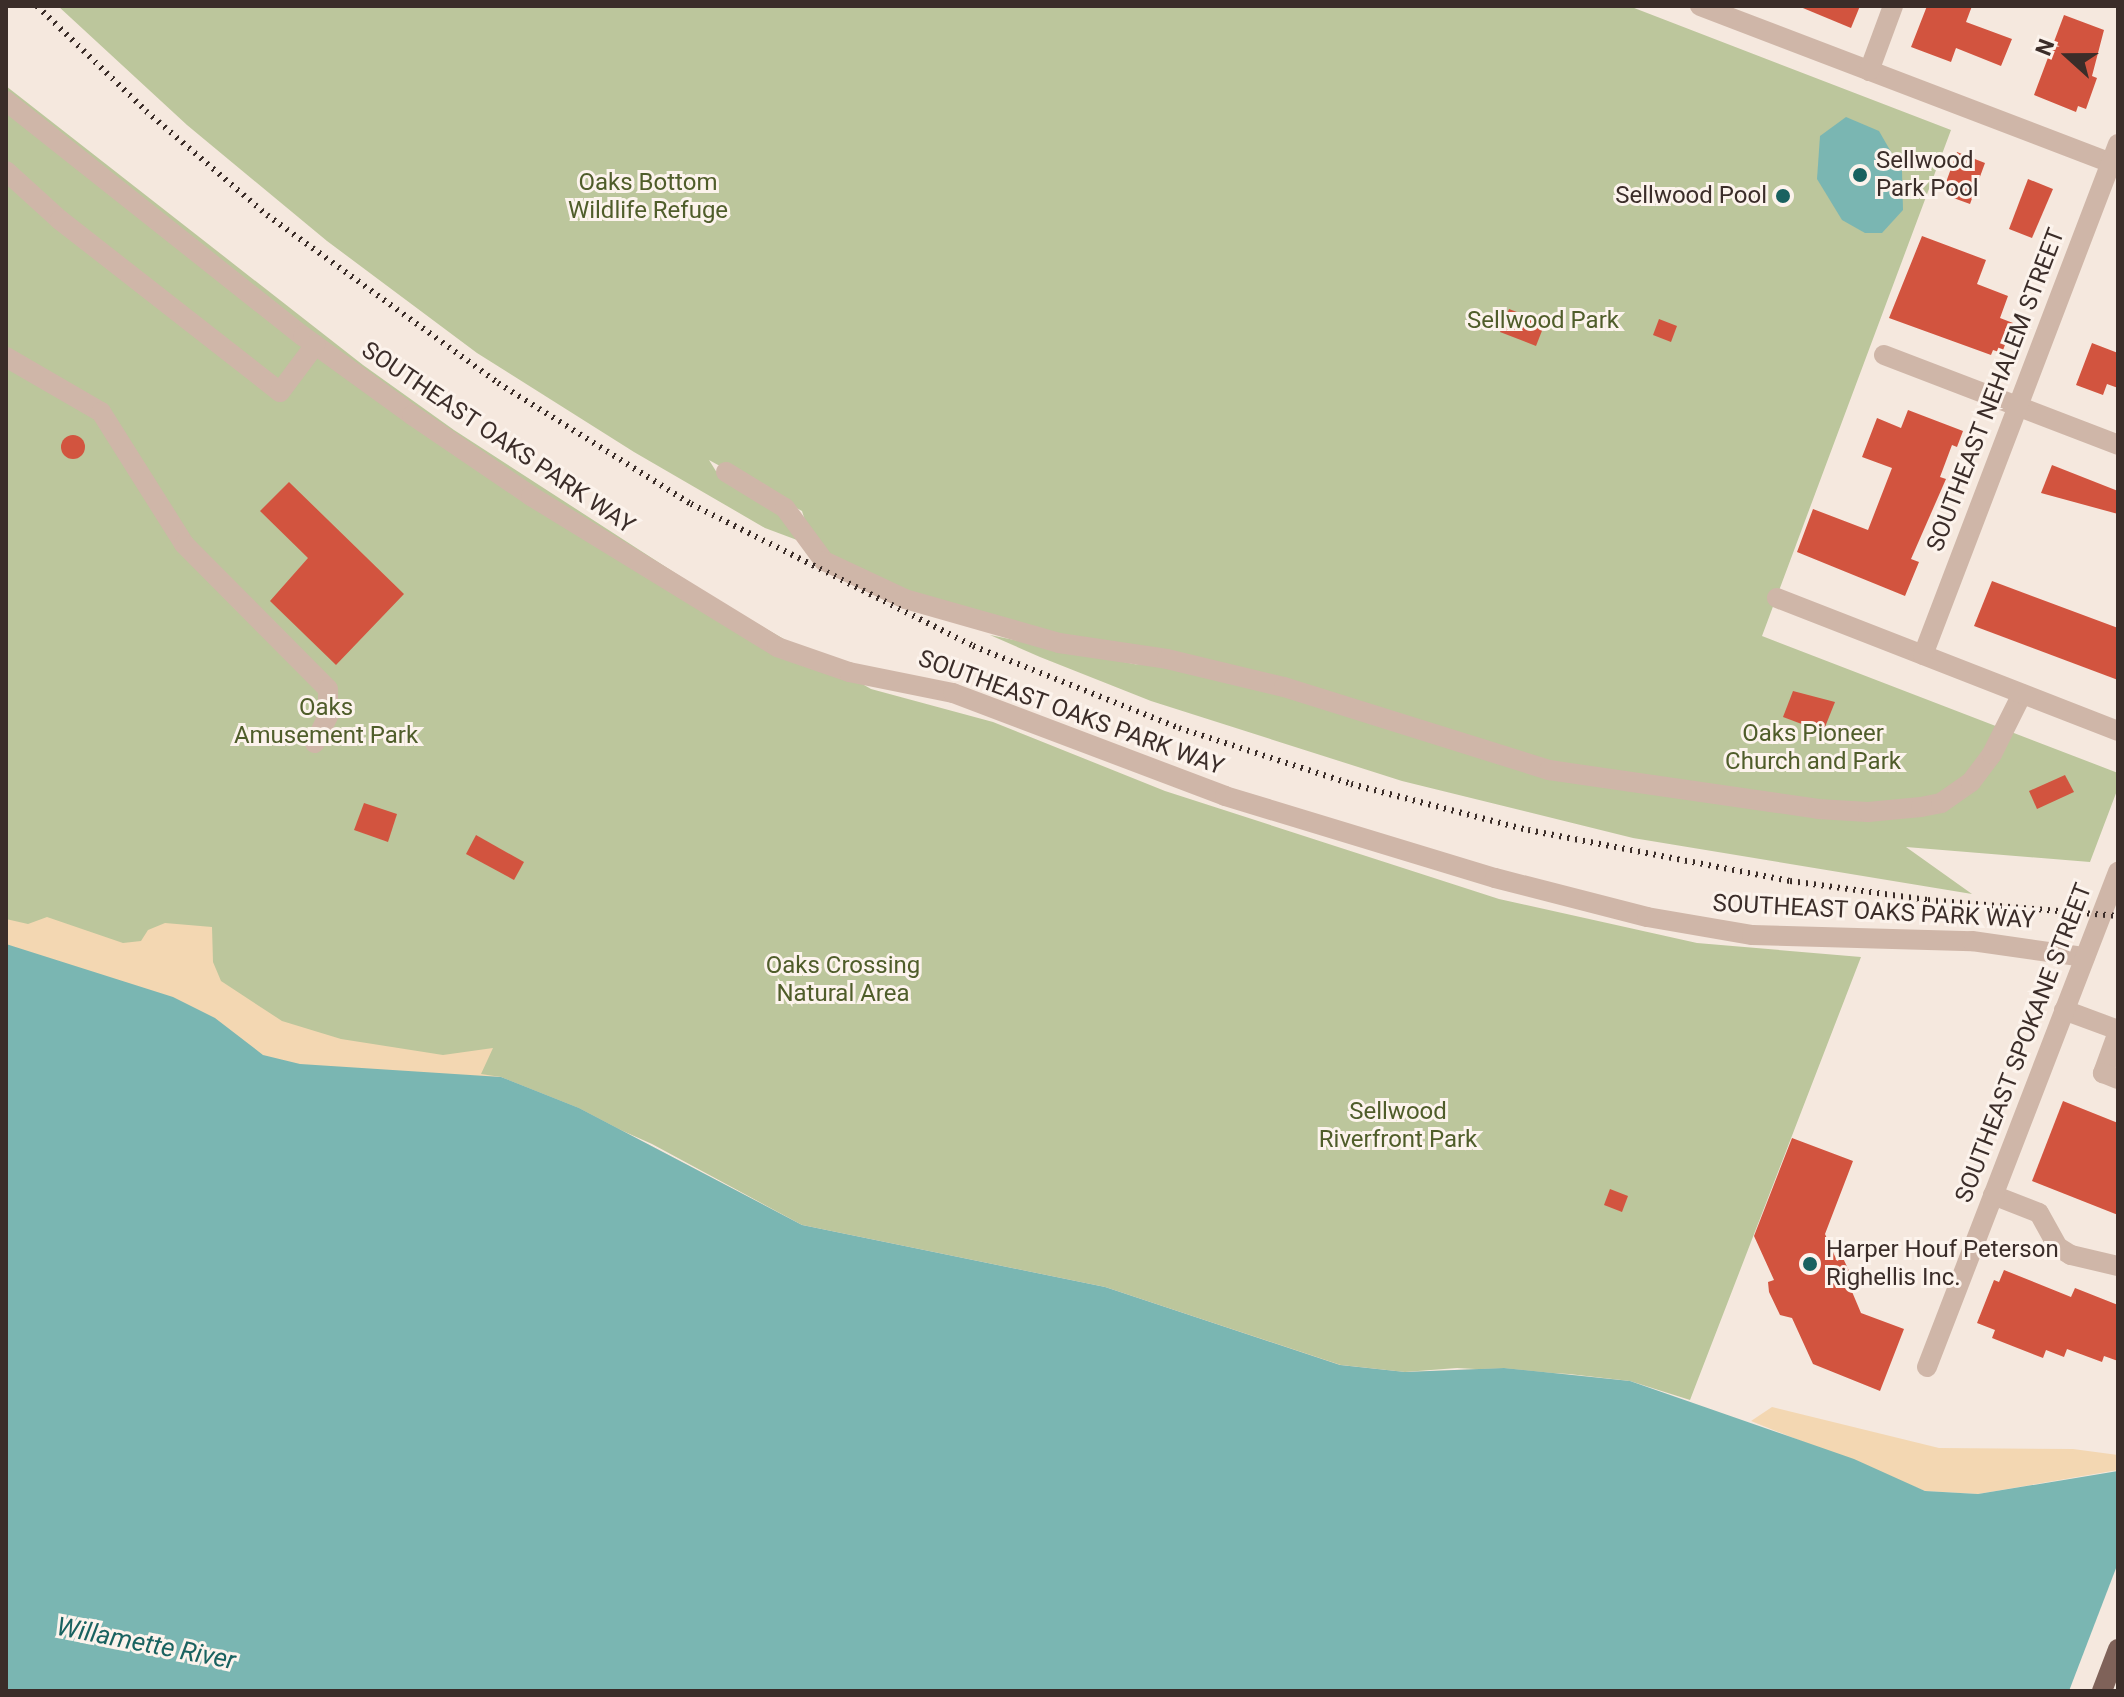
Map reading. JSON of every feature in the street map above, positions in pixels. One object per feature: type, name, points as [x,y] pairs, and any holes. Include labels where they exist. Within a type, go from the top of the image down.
[{"type":"main road","points":[[2102,1691],[2118,1649]]},
{"type":"street","points":[[1700,6],[1869,71],[2115,158]]},
{"type":"street","points":[[1869,71],[1893,6]]},
{"type":"street","name":"SOUTHEAST OAKS PARK WAY","points":[[6,101],[315,345],[492,472],[717,614],[777,647],[826,665],[940,689],[1225,796],[1495,878],[1678,924],[1779,938],[2000,943],[2085,957]]},
{"type":"street","name":"SOUTHEAST NEHALEM STREET","points":[[1923,655],[2115,158]]},
{"type":"street","points":[[6,171],[60,220],[280,392],[315,345]]},
{"type":"street","points":[[1884,355],[2118,445]]},
{"type":"street","points":[[6,357],[101,412],[184,544],[328,689],[328,716],[315,743]]},
{"type":"street","points":[[726,472],[785,508],[824,561],[905,599],[1059,643],[1167,659],[1284,687],[1549,770],[1818,809],[1868,812],[1921,807],[1941,803],[1971,782],[1992,754],[2022,694]]},
{"type":"street","points":[[1777,598],[2118,731]]},
{"type":"street","name":"SOUTHEAST SPOKANE STREET","points":[[1927,1367],[2118,872]]},
{"type":"street","points":[[2064,1010],[2118,1031],[2103,1073],[2118,1079]]},
{"type":"street","points":[[1993,1195],[2039,1213],[2058,1247],[2071,1255],[2118,1266]]},
{"type":"green space","points":[[58,6],[1629,6],[1951,130],[1762,636],[2118,773],[2118,788],[2090,862],[1906,847],[1972,894],[1633,838],[1402,781],[1151,701],[1040,657],[990,635],[1139,665],[910,595],[831,556],[807,527],[802,511],[709,460],[719,476],[778,513],[797,540],[765,528],[634,452],[477,353],[327,241],[187,125]]},
{"type":"green space","points":[[6,86],[363,365],[454,430],[723,604],[871,689],[993,722],[1165,791],[1499,899],[1697,943],[1861,957],[1690,1400],[1630,1381],[1569,1374],[1457,1368],[1405,1372],[1340,1365],[1105,1287],[802,1225],[652,1144],[501,1077],[299,1064],[263,1055],[6,944]]},
{"type":"sand","points":[[47,917],[123,943],[141,941],[148,930],[165,923],[212,927],[213,962],[221,981],[282,1021],[341,1039],[443,1055],[493,1048],[481,1074],[501,1077],[579,1108],[802,1225],[1105,1287],[1341,1365],[1405,1372],[1504,1368],[1630,1381],[1243,1369],[309,1073],[6,957],[6,919],[28,924]]},
{"type":"sand","points":[[1772,1407],[1939,1448],[2073,1449],[2118,1455],[2118,1470],[1978,1494],[1925,1491],[1751,1421]]},
{"type":"water","name":"Sellwood Park Pool","points":[[1846,117],[1879,131],[1902,171],[1903,210],[1882,233],[1865,233],[1842,220],[1817,179],[1820,136]]},
{"type":"water","name":"Willamette River","points":[[6,944],[173,997],[215,1018],[263,1055],[300,1064],[501,1077],[579,1108],[802,1225],[1105,1287],[1340,1365],[1405,1372],[1504,1368],[1630,1381],[1854,1459],[1925,1491],[1978,1494],[2118,1471],[2118,1691],[6,1691]]},
{"type":"pier","points":[[2118,1563],[2118,1691],[2069,1691]]},
{"type":"building","points":[[1798,6],[1860,6],[1851,28]]},
{"type":"building","points":[[1927,6],[1972,6],[1966,22],[2012,39],[2001,66],[1956,48],[1951,62],[1911,47]]},
{"type":"building","points":[[2064,15],[2104,30],[2092,76],[2097,78],[2086,109],[2078,106],[2076,112],[2034,95]]},
{"type":"building","points":[[1957,152],[1985,163],[1970,204],[1948,196],[1951,187],[1945,185]]},
{"type":"building","points":[[2028,179],[2053,189],[2032,238],[2009,229]]},
{"type":"building","points":[[1922,236],[1986,260],[1977,284],[2008,296],[2000,318],[2013,323],[2002,353],[1993,350],[1991,355],[1889,318]]},
{"type":"building","points":[[1509,309],[1545,323],[1536,346],[1500,332]]},
{"type":"building","points":[[1659,319],[1677,326],[1671,342],[1653,335]]},
{"type":"building","points":[[2092,343],[2118,353],[2118,388],[2107,384],[2103,395],[2076,385]]},
{"type":"building","points":[[1908,410],[1963,431],[1957,447],[1952,445],[1940,477],[1946,479],[1911,559],[1919,562],[1905,596],[1797,552],[1813,509],[1868,530],[1892,468],[1862,457],[1877,418],[1901,428]]},
{"type":"building","points":[[73,435],[84,442],[85,447],[78,458],[73,459],[62,452],[61,447],[68,436]]},
{"type":"building","points":[[2052,465],[2118,491],[2118,514],[2041,493]]},
{"type":"building","points":[[289,482],[404,594],[336,665],[270,601],[308,558],[260,511]]},
{"type":"building","points":[[1992,581],[2118,628],[2118,680],[1974,626]]},
{"type":"building","points":[[1793,691],[1835,702],[1823,732],[1783,717]]},
{"type":"building","points":[[2065,775],[2074,792],[2037,809],[2029,791]]},
{"type":"building","points":[[364,803],[397,814],[388,842],[354,830]]},
{"type":"building","points":[[476,835],[524,862],[514,880],[466,854]]},
{"type":"building","points":[[2063,1101],[2118,1123],[2118,1215],[2032,1181]]},
{"type":"building","points":[[1792,1138],[1853,1161],[1825,1234],[1837,1261],[1843,1258],[1855,1284],[1850,1287],[1861,1313],[1904,1329],[1880,1391],[1813,1364],[1792,1318],[1780,1315],[1769,1292],[1768,1282],[1774,1280],[1754,1236]]},
{"type":"building","points":[[1610,1189],[1628,1196],[1622,1212],[1604,1205]]},
{"type":"building","points":[[2004,1270],[2071,1297],[2075,1288],[2118,1305],[2118,1361],[2104,1356],[2102,1362],[2067,1349],[2064,1357],[2046,1350],[2043,1358],[1992,1338],[1995,1330],[1977,1323],[1994,1280],[1999,1282]]},
{"type":"railway","points":[[37,6],[146,111],[267,215],[498,383],[691,504],[973,646],[1179,728],[1351,784],[1528,830],[1790,881],[1928,900],[2118,916]]},
{"type":"place","name":"Sellwood Park Pool","points":[[1860,175]]},
{"type":"place","name":"Sellwood Pool","points":[[1783,196]]},
{"type":"place","name":"Harper Houf Peterson Righellis Inc.","points":[[1810,1264]]},
{"type":"park label","name":"Oaks Bottom Wildlife Refuge","points":[[648,197]]},
{"type":"park label","name":"Sellwood Park","points":[[1543,321]]},
{"type":"park label","name":"Oaks Amusement Park","points":[[326,722]]},
{"type":"park label","name":"Oaks Pioneer Church and Park","points":[[1813,748]]},
{"type":"park label","name":"Oaks Crossing Natural Area","points":[[843,980]]},
{"type":"park label","name":"Sellwood Riverfront Park","points":[[1398,1126]]}]
